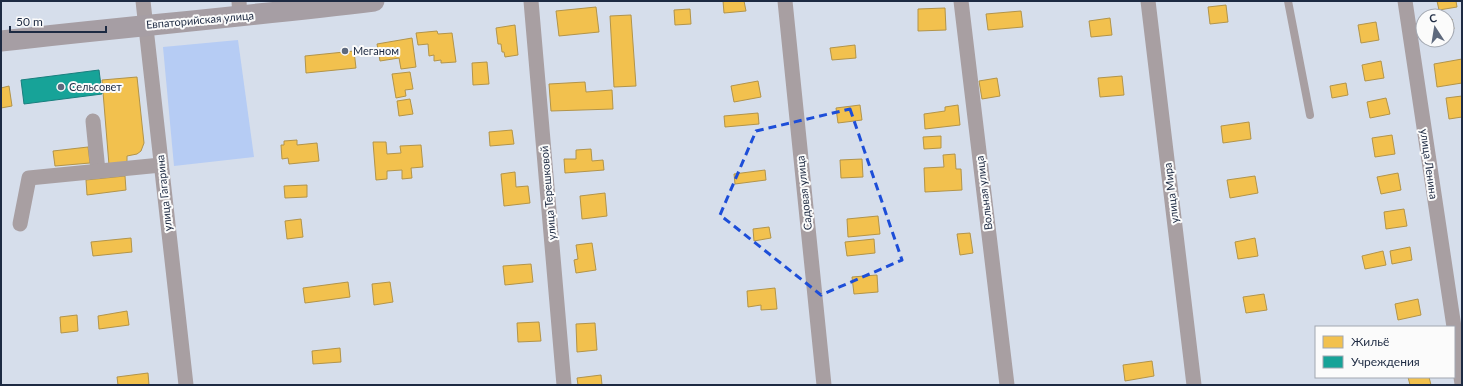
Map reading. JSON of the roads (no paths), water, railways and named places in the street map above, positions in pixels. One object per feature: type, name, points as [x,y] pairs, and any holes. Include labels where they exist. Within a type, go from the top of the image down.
[{"type":"main road","name":"Евпаторийская улица","points":[[1,41],[145,25],[240,9],[374,1]]},
{"type":"street","name":"улица Гагарина","points":[[143,1],[186,385]]},
{"type":"street","name":"улица Терешковой","points":[[531,1],[564,385]]},
{"type":"street","name":"Садовая улица","points":[[785,1],[824,385]]},
{"type":"street","name":"Вольная улица","points":[[961,1],[1007,385]]},
{"type":"street","name":"улица Мира","points":[[1148,1],[1194,385]]},
{"type":"street","name":"улица Ленина","points":[[1405,1],[1454,326]]},
{"type":"street","points":[[93,120],[98,172]]},
{"type":"street","points":[[20,224],[29,178],[161,165]]},
{"type":"street","points":[[1455,337],[1462,384]]},
{"type":"lane","points":[[1288,1],[1310,115]]},
{"type":"place","name":"Меганом","points":[[345,51]]},
{"type":"place","name":"Сельсовет","points":[[61,87]]}]
